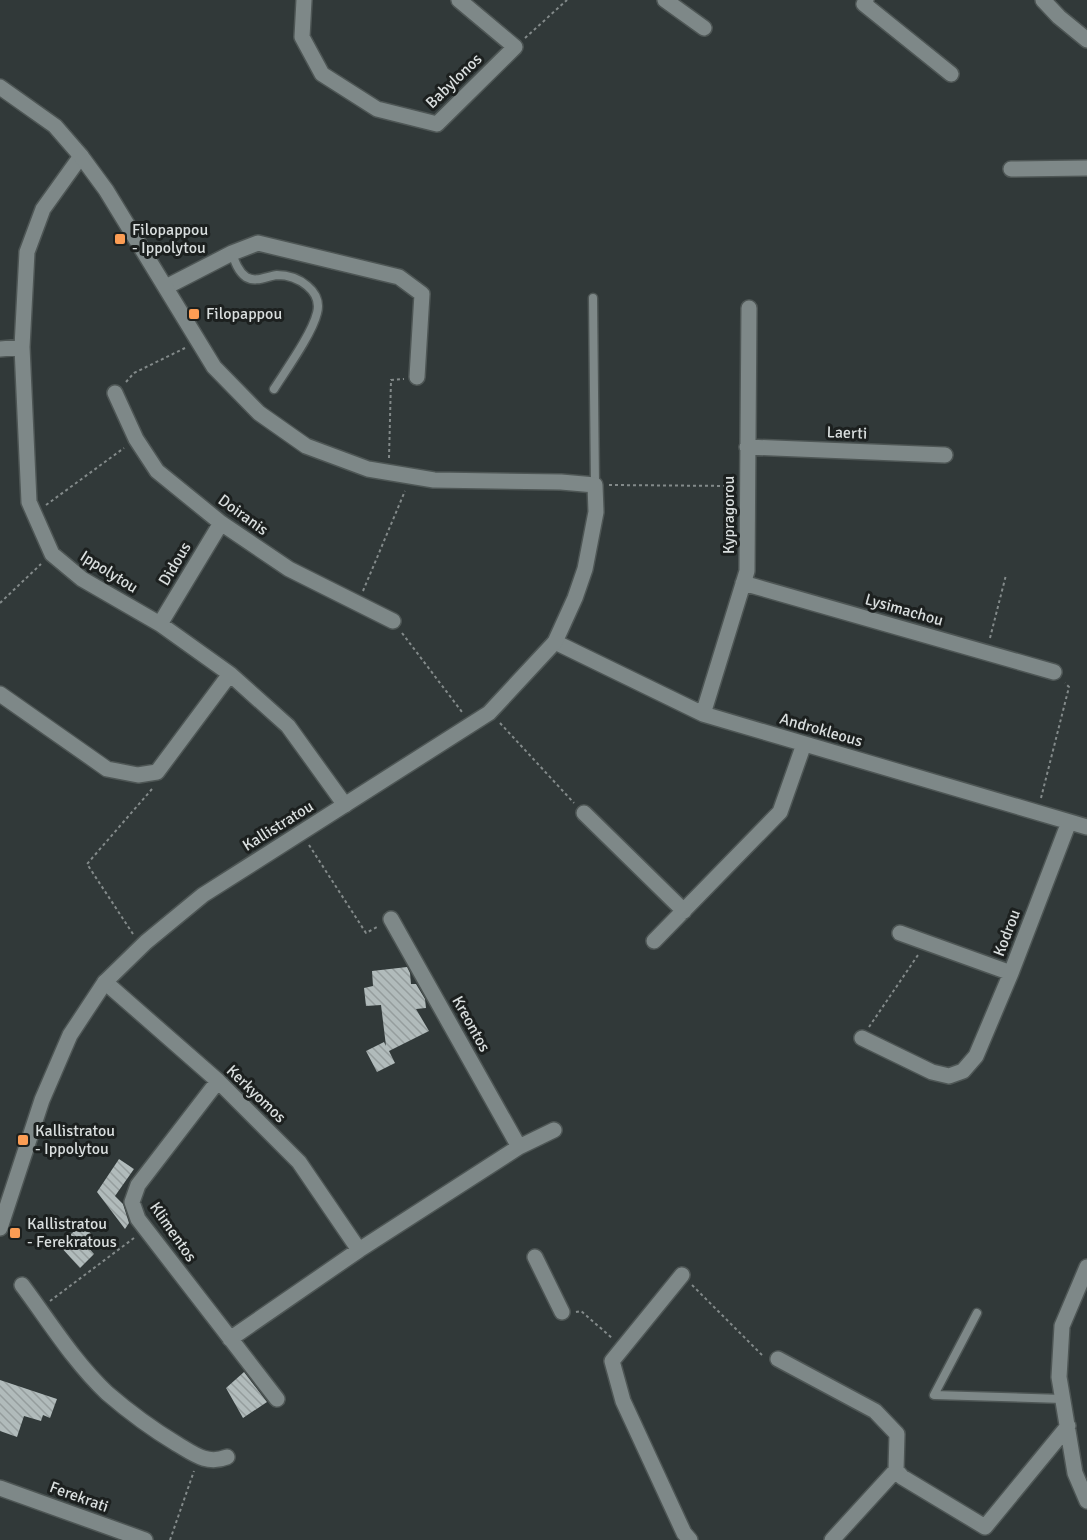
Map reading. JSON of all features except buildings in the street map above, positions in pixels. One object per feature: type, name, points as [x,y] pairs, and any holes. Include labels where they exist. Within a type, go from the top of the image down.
[{"type":"street","name":"Babylonos","points":[[304,0],[302,37],[322,74],[377,109],[437,124],[515,46]]},
{"type":"street","points":[[459,0],[515,46]]},
{"type":"street","points":[[665,0],[704,28]]},
{"type":"street","points":[[866,0],[864,4],[951,74]]},
{"type":"street","points":[[1042,0],[1087,40]]},
{"type":"street","points":[[0,87],[55,126],[81,156],[106,190],[214,367],[259,413],[306,446],[368,469],[434,480],[561,482],[595,485]]},
{"type":"street","name":"Ippolytou","points":[[81,156],[43,209],[27,252],[22,347],[29,502],[52,554],[82,579],[160,624],[230,674],[288,726],[345,805]]},
{"type":"street","points":[[1011,170],[1087,168]]},
{"type":"street","points":[[166,287],[258,243],[399,277],[422,294],[417,377]]},
{"type":"street","name":"Kypragorou","points":[[703,714],[747,571],[749,308]]},
{"type":"street","points":[[0,349],[22,347]]},
{"type":"street","name":"Doiranis","points":[[115,393],[136,439],[157,471],[221,523],[289,569],[393,621]]},
{"type":"street","name":"Laerti","points":[[747,447],[945,455]]},
{"type":"street","name":"Kallistratou","points":[[1,1224],[42,1100],[70,1035],[105,982],[142,946],[203,895],[489,713],[555,642],[585,569],[596,512],[595,485]]},
{"type":"street","name":"Didous","points":[[160,624],[221,523]]},
{"type":"street","name":"Lysimachou","points":[[743,583],[1054,672]]},
{"type":"street","name":"Androkleous","points":[[555,642],[703,714],[1087,827]]},
{"type":"street","points":[[0,694],[107,769],[138,775],[157,772],[230,674]]},
{"type":"street","points":[[654,941],[780,812],[804,744]]},
{"type":"street","points":[[584,813],[684,910]]},
{"type":"street","name":"Kodrou","points":[[862,1038],[932,1072],[949,1076],[963,1071],[976,1056],[1011,973],[1069,822]]},
{"type":"street","name":"Kreontos","points":[[391,919],[519,1147]]},
{"type":"street","points":[[900,933],[1011,973]]},
{"type":"street","name":"Kerkyomos","points":[[105,982],[218,1081],[299,1162],[359,1250]]},
{"type":"street","name":"Klimentos","points":[[218,1081],[138,1185],[132,1202],[138,1219],[277,1399]]},
{"type":"street","points":[[230,1339],[359,1250],[519,1147],[554,1130]]},
{"type":"street","points":[[534,1257],[562,1312]]},
{"type":"street","points":[[1087,1267],[1062,1326],[1059,1377],[1075,1473],[1087,1501]]},
{"type":"street","points":[[682,1275],[612,1361],[623,1401],[684,1533],[690,1540]]},
{"type":"street","points":[[22,1286],[87,1372],[106,1392],[162,1435],[198,1457],[218,1461],[227,1457]]},
{"type":"street","points":[[778,1359],[875,1411],[897,1434],[896,1470],[832,1540]]},
{"type":"street","points":[[896,1470],[902,1477],[985,1527],[1068,1426]]},
{"type":"street","name":"Ferekrati","points":[[0,1488],[145,1540]]},
{"type":"lane","points":[[232,254],[238,267],[247,278],[261,279],[277,275],[291,278],[313,289],[319,302],[317,315],[274,389]]},
{"type":"lane","points":[[593,298],[595,485]]},
{"type":"lane","points":[[977,1313],[934,1395],[1063,1398]]},
{"type":"path","points":[[515,46],[567,0]]},
{"type":"path","points":[[115,393],[134,373],[199,341]]},
{"type":"path","points":[[388,472],[391,380],[417,377]]},
{"type":"path","points":[[34,513],[136,439]]},
{"type":"path","points":[[357,604],[411,476]]},
{"type":"path","points":[[595,485],[747,486]]},
{"type":"path","points":[[0,603],[52,554]]},
{"type":"path","points":[[986,652],[1006,575]]},
{"type":"path","points":[[393,621],[471,724]]},
{"type":"path","points":[[1037,812],[1069,687],[1054,672]]},
{"type":"path","points":[[489,713],[584,813]]},
{"type":"path","points":[[142,946],[87,864],[152,789],[148,773]]},
{"type":"path","points":[[301,832],[366,933],[391,919]]},
{"type":"path","points":[[862,1038],[927,942]]},
{"type":"path","points":[[40,1310],[59,1293],[146,1229]]},
{"type":"path","points":[[682,1275],[766,1359],[778,1359]]},
{"type":"path","points":[[562,1312],[581,1311],[623,1347]]},
{"type":"path","points":[[170,1540],[198,1457]]},
{"type":"place","name":"Filopappou - Ippolytou","points":[[120,239]]},
{"type":"place","name":"Filopappou","points":[[194,314]]},
{"type":"place","name":"Kallistratou - Ippolytou","points":[[23,1140]]},
{"type":"place","name":"Kallistratou - Ferekratous","points":[[15,1233]]}]
